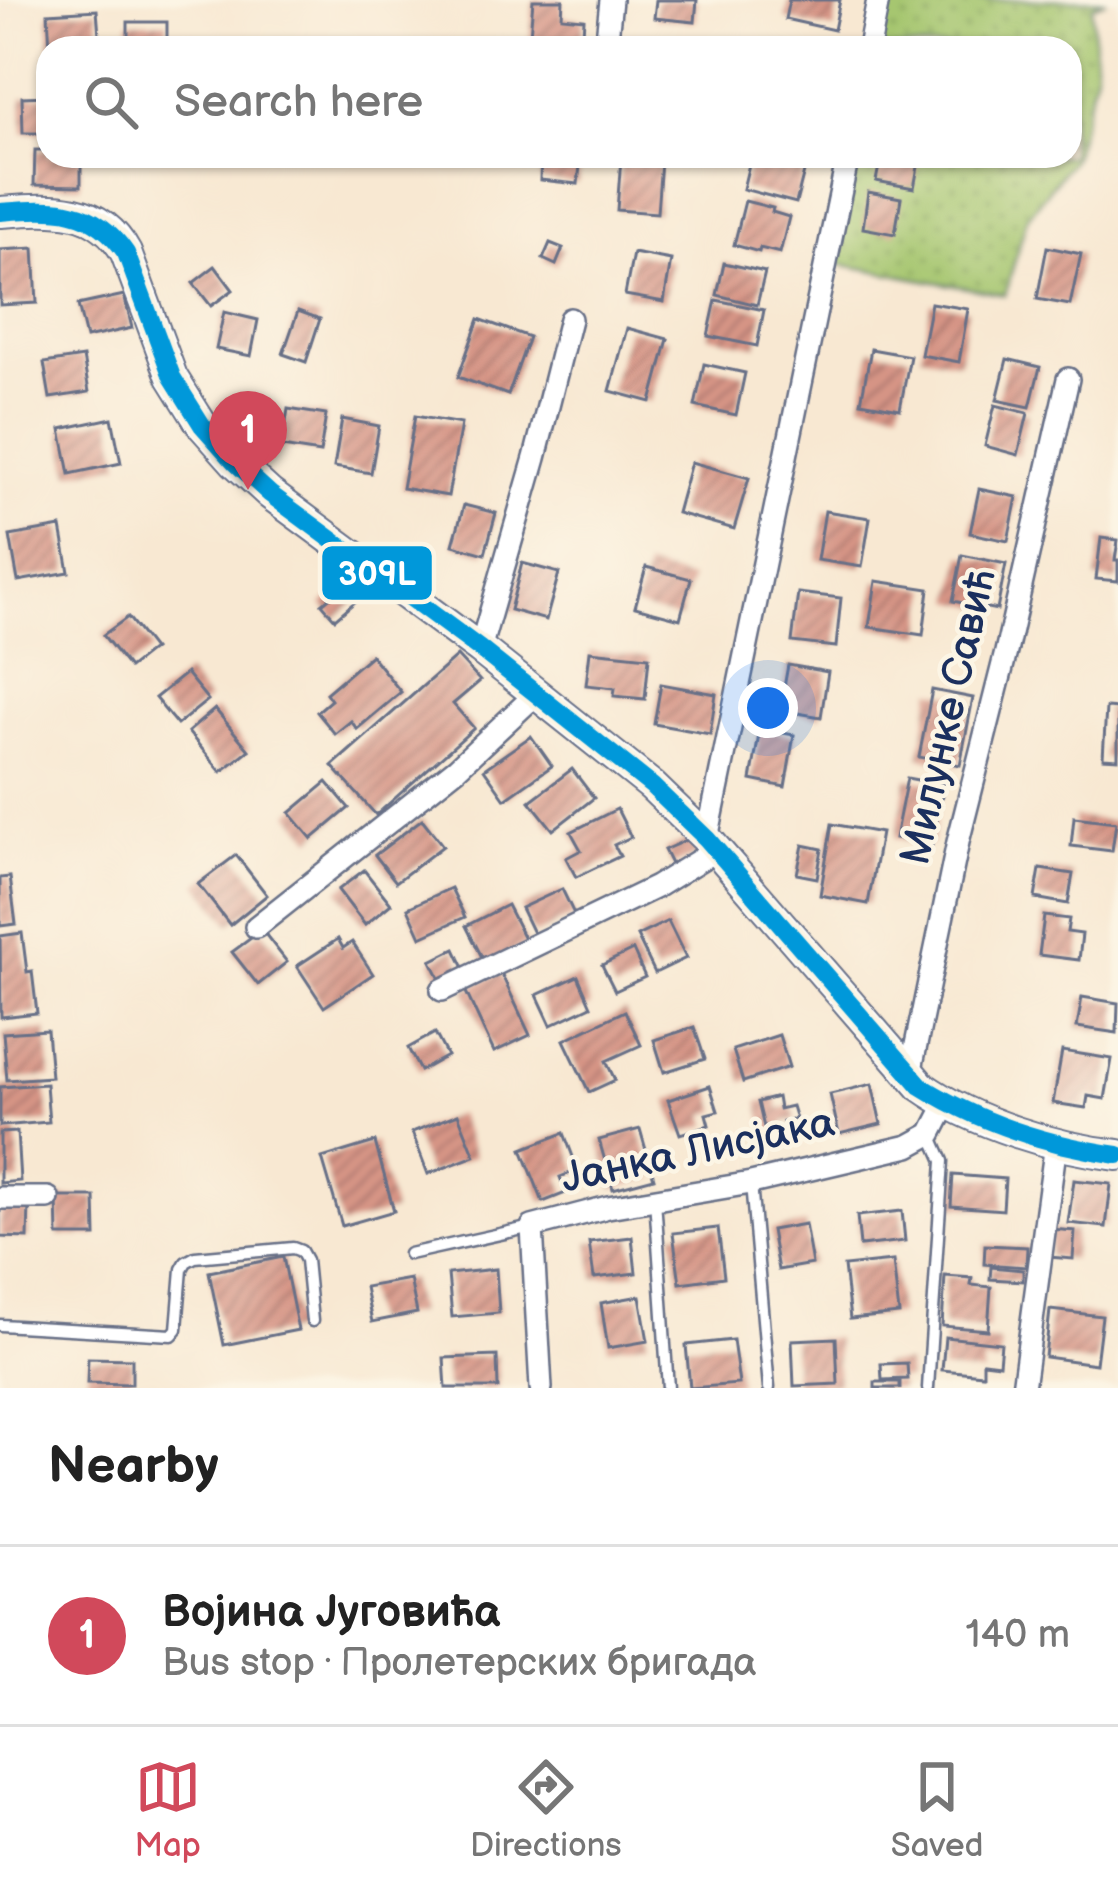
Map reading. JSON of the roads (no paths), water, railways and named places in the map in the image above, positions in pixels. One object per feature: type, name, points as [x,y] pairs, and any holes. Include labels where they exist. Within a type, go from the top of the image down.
[{"type":"street","points":[[607,36],[611,0]]},
{"type":"street","points":[[870,36],[878,0]]},
{"type":"street","points":[[442,990],[656,887],[712,845],[846,168]]},
{"type":"street","points":[[0,212],[61,210],[105,224],[127,253],[172,377],[202,425],[235,462],[269,494],[480,649],[652,786],[712,845],[921,1086],[978,1118],[1055,1143],[1118,1155]]},
{"type":"street","points":[[480,649],[570,319]]},
{"type":"street","name":"Милунке Савић","points":[[910,1074],[958,842],[1068,379]]},
{"type":"street","points":[[256,927],[458,768],[535,695]]},
{"type":"street","points":[[931,1134],[947,1103]]},
{"type":"street","name":"Јанка Лисјака","points":[[541,1388],[532,1227],[608,1207],[751,1183],[909,1146],[931,1134]]},
{"type":"street","points":[[1022,1388],[1055,1143]]},
{"type":"street","points":[[0,1198],[48,1198]]},
{"type":"lane","points":[[928,1388],[943,1161],[931,1134]]},
{"type":"lane","points":[[751,1183],[769,1388]]},
{"type":"lane","points":[[655,1199],[668,1388]]},
{"type":"lane","points":[[409,1254],[532,1227]]},
{"type":"lane","points":[[0,1325],[172,1335],[186,1262],[196,1257],[293,1248],[302,1251],[306,1260],[312,1322]]},
{"type":"place","name":"Војина Југовића","points":[[248,490]]}]
